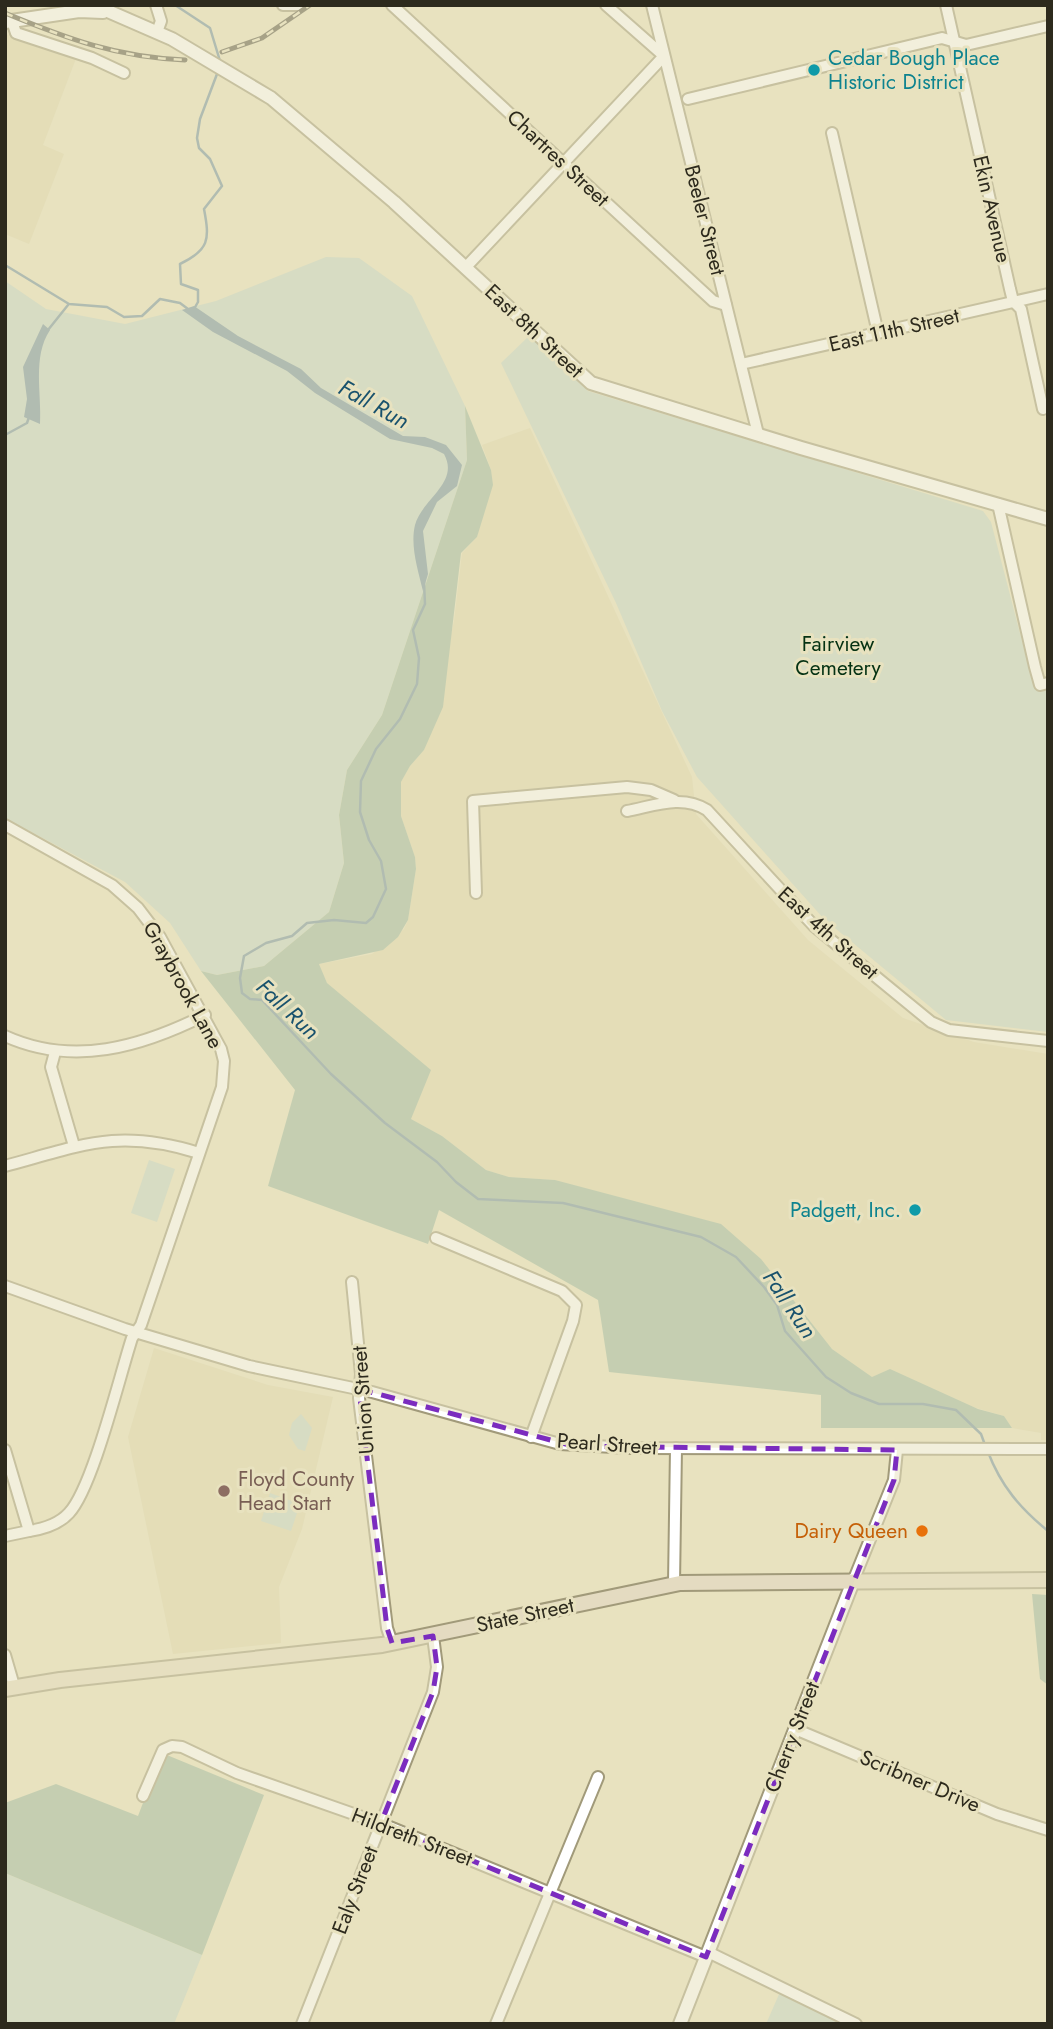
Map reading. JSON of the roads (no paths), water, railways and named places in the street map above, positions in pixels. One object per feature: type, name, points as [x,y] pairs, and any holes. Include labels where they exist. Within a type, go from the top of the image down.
[{"type":"main road","name":"State Street","points":[[10,1688],[392,1643],[674,1584],[855,1579],[1048,1580]]},
{"type":"street","points":[[156,5],[161,21],[156,32]]},
{"type":"street","points":[[283,5],[299,5]]},
{"type":"street","name":"Chartres Street","points":[[392,5],[713,300],[726,305]]},
{"type":"street","points":[[466,267],[664,56],[606,5]]},
{"type":"street","name":"Beeler Street","points":[[652,5],[758,434]]},
{"type":"street","name":"Ekin Avenue","points":[[946,5],[1013,301],[1021,309],[1043,409]]},
{"type":"street","points":[[99,9],[8,22],[16,33],[92,58],[124,73]]},
{"type":"street","name":"East 8th Street","points":[[99,9],[156,32],[271,98],[466,267],[590,383],[1048,519]]},
{"type":"street","points":[[688,99],[942,38],[966,44],[1048,26]]},
{"type":"street","points":[[832,133],[878,333]]},
{"type":"street","name":"East 11th Street","points":[[741,364],[1048,294]]},
{"type":"street","points":[[998,504],[1004,545],[1044,684]]},
{"type":"street","name":"East 4th Street","points":[[476,893],[472,801],[630,787],[651,790],[677,801],[694,803],[707,810],[814,926],[931,1022],[949,1030],[1048,1041]]},
{"type":"street","points":[[627,811],[677,801]]},
{"type":"street","name":"Graybrook Lane","points":[[5,825],[94,874],[126,896],[160,937],[218,1038],[224,1073],[139,1332],[132,1338],[77,1503],[67,1516],[54,1524],[5,1536]]},
{"type":"street","points":[[5,1036],[55,1052],[92,1053],[120,1047],[205,1015]]},
{"type":"street","points":[[55,1052],[51,1067],[74,1146]]},
{"type":"street","points":[[5,1166],[74,1146],[131,1138],[164,1143],[199,1153]]},
{"type":"street","points":[[436,1238],[562,1291],[576,1305],[564,1348],[531,1437]]},
{"type":"street","name":"Union Street","points":[[352,1282],[359,1338],[359,1389],[387,1628],[392,1643]]},
{"type":"street","name":"Pearl Street","points":[[5,1286],[139,1332],[253,1367],[359,1389],[531,1437],[573,1446],[1048,1449]]},
{"type":"street","points":[[674,1584],[676,1448]]},
{"type":"street","points":[[5,1450],[29,1531]]},
{"type":"street","name":"Cherry Street","points":[[680,2024],[894,1480],[897,1450]]},
{"type":"street","name":"Ealy Street","points":[[302,2024],[433,1692],[437,1667],[433,1636]]},
{"type":"street","points":[[5,1655],[10,1688]]},
{"type":"street","name":"Scribner Drive","points":[[795,1729],[997,1814],[1048,1830]]},
{"type":"street","name":"Hildreth Street","points":[[142,1796],[161,1753],[166,1748],[177,1746],[237,1773],[381,1823],[707,1955],[856,2024]]},
{"type":"street","points":[[496,2024],[598,1777]]},
{"type":"water","points":[[194,306],[238,336],[301,369],[321,388],[403,436],[425,437],[446,445],[462,465],[457,486],[437,502],[423,531],[428,574],[423,591],[415,558],[415,525],[444,482],[448,464],[444,454],[432,448],[390,439],[315,393],[287,371],[213,332],[182,310]]},
{"type":"water","points":[[43,324],[50,330],[44,341],[39,364],[40,424],[24,417],[27,399],[23,367]]},
{"type":"waterway","points":[[175,5],[210,28],[220,61]]},
{"type":"waterway","points":[[194,309],[198,302],[198,290],[181,284],[180,264],[202,249],[207,236],[204,209],[222,186],[210,159],[199,148],[197,138],[200,119],[217,74]]},
{"type":"waterway","name":"Fall Run","points":[[5,265],[69,304],[107,307],[124,317],[142,316],[160,299],[180,303],[188,309]]},
{"type":"waterway","points":[[48,330],[68,305]]},
{"type":"waterway","points":[[5,435],[27,423],[29,417]]},
{"type":"waterway","name":"Fall Run","points":[[424,582],[425,604],[413,630],[419,658],[417,684],[400,719],[376,749],[361,781],[360,812],[369,840],[381,861],[386,889],[373,917],[366,923],[334,920],[307,923],[292,936],[266,943],[244,956],[240,978],[242,993],[250,999],[262,1000],[331,1074],[385,1123],[437,1162],[456,1182],[478,1199],[563,1203],[701,1237],[736,1257],[764,1287],[777,1305],[785,1331],[826,1377],[851,1393],[879,1404],[923,1404],[956,1410],[981,1434],[985,1445]]},
{"type":"waterway","name":"Fall Run","points":[[988,1452],[1012,1496],[1048,1531]]},
{"type":"railway","points":[[222,52],[262,38],[310,5]]},
{"type":"railway","points":[[5,13],[50,31],[114,51],[185,60]]},
{"type":"place","name":"Cedar Bough Place Historic District","points":[[814,70]]},
{"type":"place","name":"Padgett, Inc.","points":[[915,1210]]},
{"type":"place","name":"Floyd County Head Start","points":[[224,1491]]},
{"type":"place","name":"Dairy Queen","points":[[922,1531]]},
{"type":"park label","name":"Fairview Cemetery","points":[[838,656]]}]
